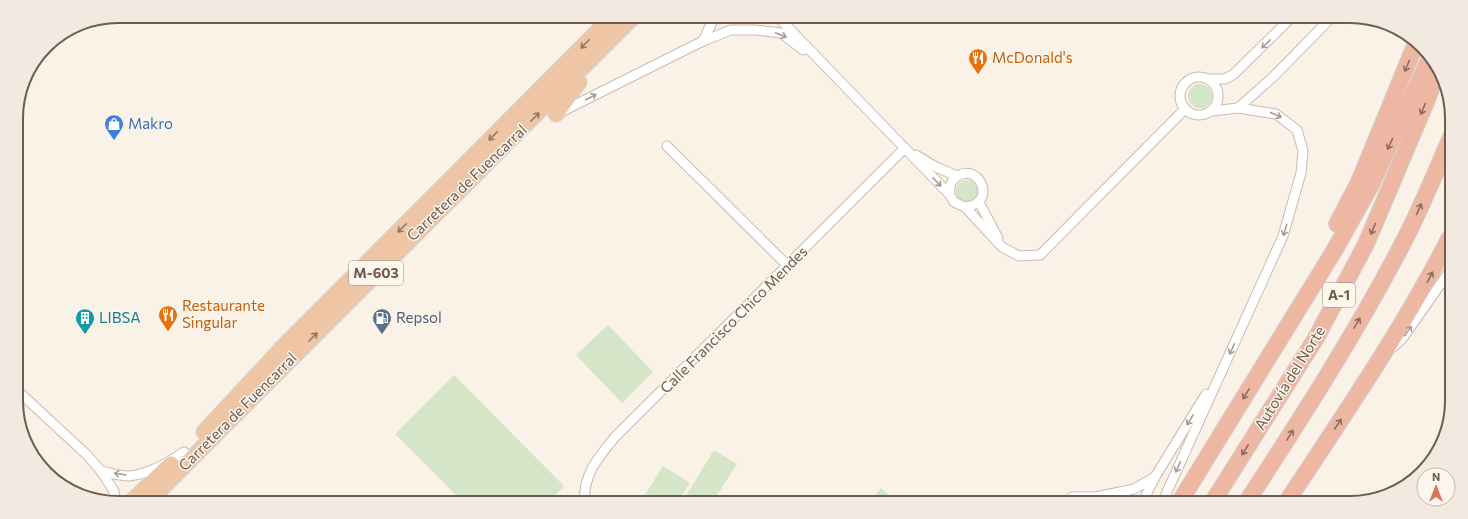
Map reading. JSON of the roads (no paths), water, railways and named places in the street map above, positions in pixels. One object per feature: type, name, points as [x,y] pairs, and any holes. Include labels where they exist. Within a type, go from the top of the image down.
[{"type":"highway","name":"Carretera de Fuencarral","points":[[137,496],[184,452],[282,348],[606,23]]},
{"type":"highway","name":"Carretera de Fuencarral","points":[[154,496],[627,23]]},
{"type":"highway","points":[[556,114],[607,44]]},
{"type":"highway","points":[[1288,324],[1359,182],[1414,48]]},
{"type":"highway","points":[[1183,496],[1334,251],[1371,185],[1427,63]]},
{"type":"highway","name":"Autovía del Norte","points":[[1216,496],[1316,338],[1366,244],[1427,100],[1435,76]]},
{"type":"highway","name":"Autovía del Norte","points":[[1250,496],[1289,436],[1379,287],[1406,237],[1445,150]]},
{"type":"highway","points":[[1291,496],[1381,359],[1423,290],[1445,247]]},
{"type":"street","points":[[703,41],[712,23]]},
{"type":"street","points":[[784,23],[950,195],[954,202],[965,207],[1002,247],[1019,256],[1040,255],[1185,109]]},
{"type":"street","points":[[1165,496],[1283,236],[1301,173],[1303,151],[1297,130],[1276,114],[1238,108],[1212,111],[1197,115],[1185,109],[1181,103],[1181,88],[1185,82],[1197,76],[1210,79],[1225,79],[1234,74],[1286,23]]},
{"type":"street","points":[[1238,108],[1273,78],[1326,23]]},
{"type":"street","points":[[556,114],[703,41],[731,30],[755,30],[781,33],[827,69]]},
{"type":"street","points":[[1210,79],[1215,84],[1219,98],[1212,111]]},
{"type":"street","points":[[666,146],[788,266]]},
{"type":"street","points":[[905,148],[936,167],[957,176]]},
{"type":"street","name":"Calle Francisco Chico Mendes","points":[[584,496],[587,476],[596,460],[614,436],[788,266],[905,148]]},
{"type":"street","points":[[950,195],[951,183],[957,176],[967,173],[978,177],[983,191],[979,202],[971,207],[965,207]]},
{"type":"street","points":[[979,202],[1002,247]]},
{"type":"street","points":[[1381,359],[1402,339],[1445,278]]},
{"type":"street","points":[[1146,496],[1155,477],[1226,363]]},
{"type":"street","points":[[23,396],[87,455],[101,471],[114,491],[114,496]]},
{"type":"street","points":[[101,471],[129,476],[155,469],[184,452]]},
{"type":"street","points":[[1104,496],[1134,489],[1155,477]]},
{"type":"place","name":"McDonald's","points":[[978,75]]},
{"type":"place","name":"Makro","points":[[114,141]]},
{"type":"place","name":"Restaurante Singular","points":[[168,332]]},
{"type":"place","name":"LIBSA","points":[[85,335]]},
{"type":"place","name":"Repsol","points":[[382,335]]}]
